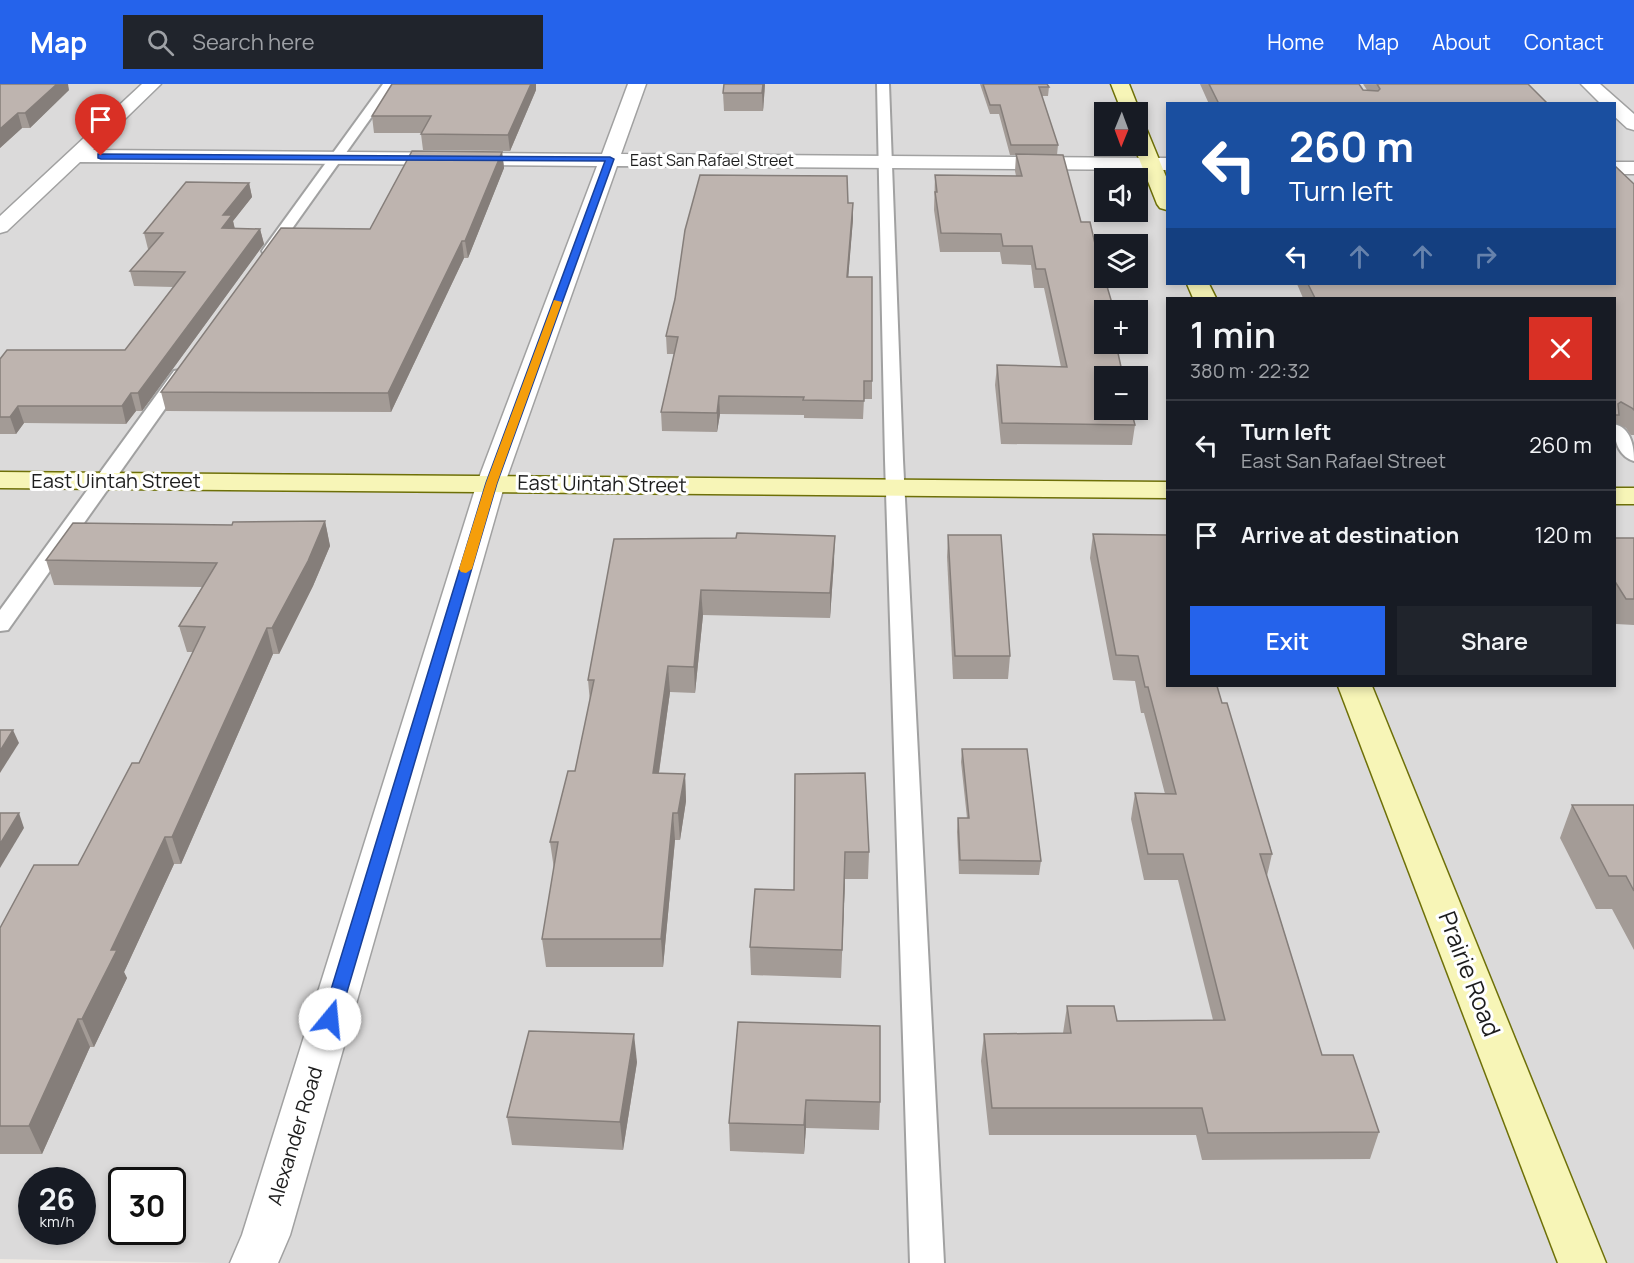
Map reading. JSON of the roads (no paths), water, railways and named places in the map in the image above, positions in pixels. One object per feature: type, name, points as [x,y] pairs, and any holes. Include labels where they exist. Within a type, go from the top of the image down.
[{"type":"main road","points":[[1120,84],[1127,102]]},
{"type":"main road","points":[[1148,146],[1159,164],[1166,199]]},
{"type":"main road","name":"East Uintah Street","points":[[0,480],[1166,490]]},
{"type":"main road","points":[[1616,496],[1634,496]]},
{"type":"main road","name":"Prairie Road","points":[[1355,687],[1582,1263]]},
{"type":"street","points":[[0,227],[152,84]]},
{"type":"street","name":"Alexander Road","points":[[254,1263],[266,1235],[491,483],[637,84]]},
{"type":"street","points":[[1590,84],[1610,102]]},
{"type":"street","points":[[1616,108],[1634,124]]},
{"type":"street","name":"East San Rafael Street","points":[[78,156],[1159,164]]},
{"type":"street","points":[[1616,168],[1634,168]]},
{"type":"lane","points":[[261,263],[389,84]]},
{"type":"lane","points":[[883,84],[895,487],[927,1263]]},
{"type":"lane","points":[[0,625],[192,358]]},
{"type":"lane","points":[[1616,432],[1634,455]]}]
